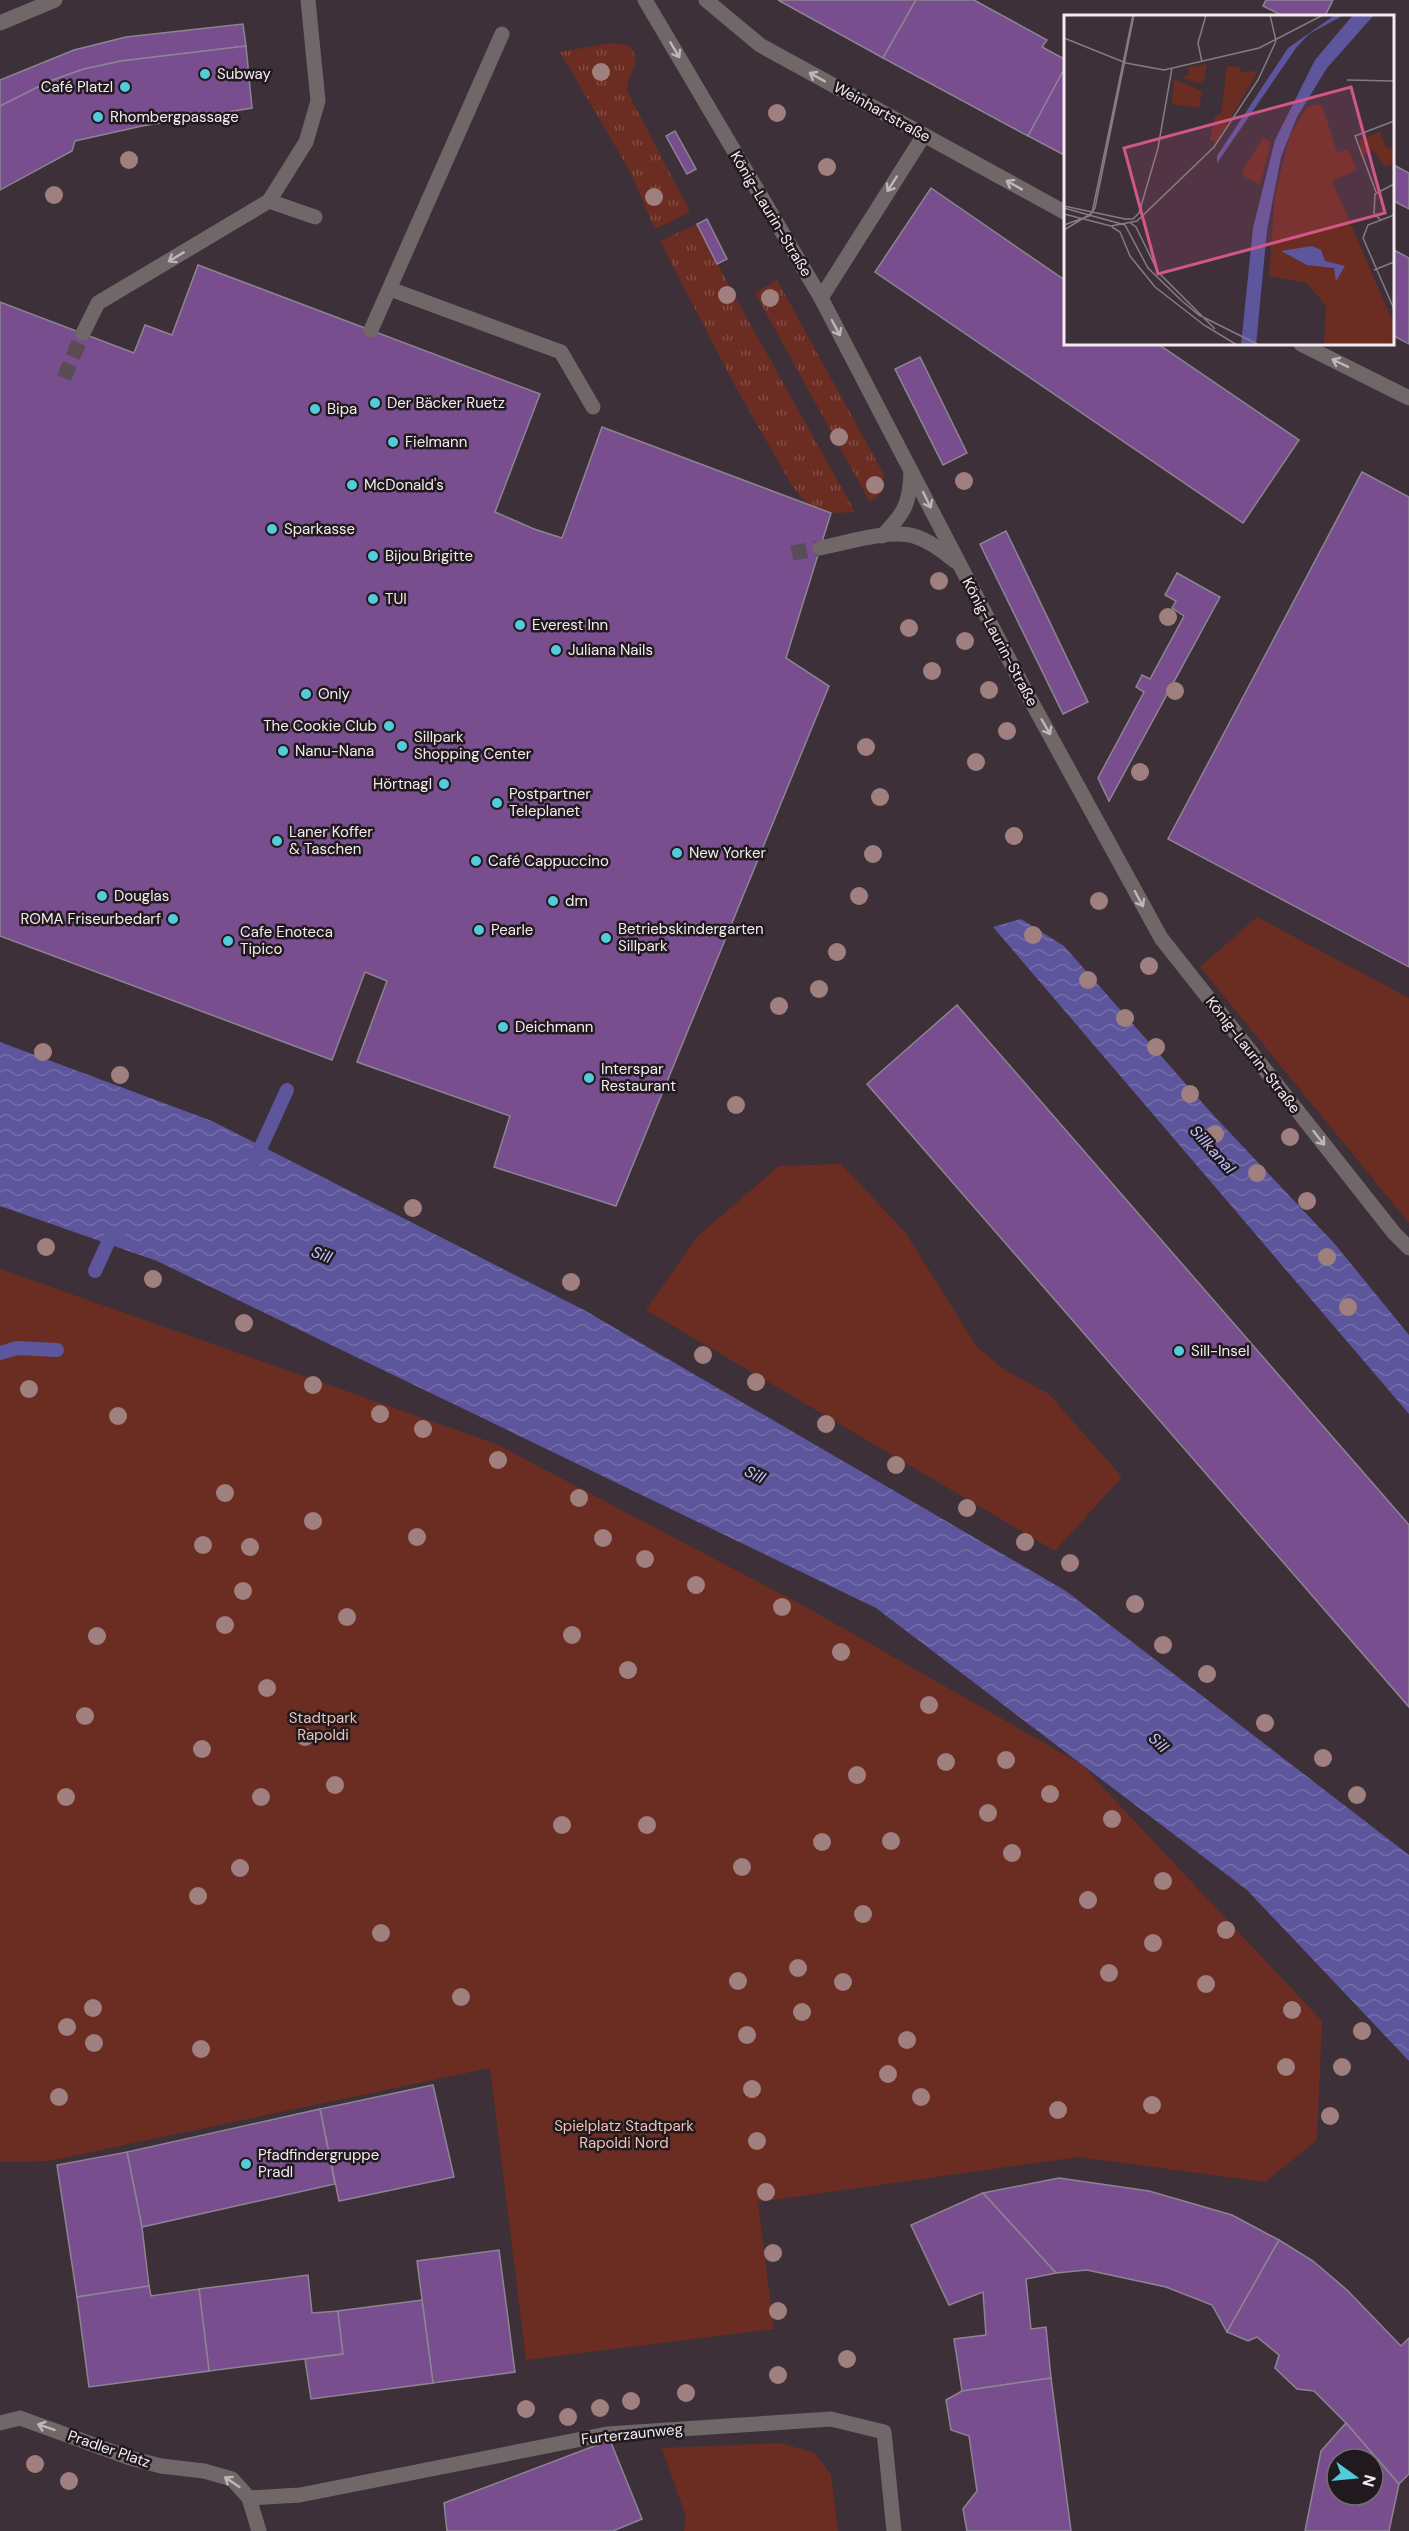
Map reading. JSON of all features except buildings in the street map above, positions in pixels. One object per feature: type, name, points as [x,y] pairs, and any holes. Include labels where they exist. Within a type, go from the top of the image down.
[{"type":"street","points":[[0,23],[55,0]]},
{"type":"street","points":[[83,333],[98,303],[269,201],[306,142],[318,100],[308,0]]},
{"type":"street","name":"König-Laurin-Straße","points":[[645,0],[820,298],[911,468],[1023,688],[1161,938],[1387,1224],[1409,1248]]},
{"type":"street","name":"Weinhartstraße","points":[[706,0],[760,45],[1064,212]]},
{"type":"street","points":[[371,330],[502,34]]},
{"type":"street","points":[[820,298],[924,135]]},
{"type":"street","points":[[269,201],[315,217]]},
{"type":"street","points":[[390,289],[561,352],[593,407]]},
{"type":"street","points":[[1303,345],[1409,398]]},
{"type":"street","points":[[882,536],[902,516],[910,495],[911,468]]},
{"type":"street","points":[[820,548],[882,536],[913,536],[938,547],[959,565]]},
{"type":"street","name":"Pradler Platz","points":[[0,2423],[20,2418],[130,2458],[161,2466],[204,2471],[232,2479],[249,2498],[259,2531]]},
{"type":"street","name":"Furterzaunweg","points":[[249,2498],[300,2495],[607,2434],[831,2419],[884,2432],[894,2531]]},
{"type":"green space","points":[[611,43],[630,46],[634,53],[635,64],[627,91],[690,212],[655,229],[631,173],[560,52]]},
{"type":"green space","points":[[697,224],[855,512],[831,513],[808,505],[793,487],[735,386],[660,241]]},
{"type":"green space","points":[[777,280],[883,473],[882,490],[870,502],[755,293]]},
{"type":"green space","points":[[1257,917],[1409,998],[1409,1223],[1200,967]]},
{"type":"green space","points":[[841,1164],[905,1232],[977,1347],[1006,1371],[1049,1394],[1122,1477],[1055,1551],[646,1310],[698,1236],[779,1166]]},
{"type":"green space","name":"Stadtpark Rapoldi","points":[[0,1269],[496,1444],[804,1606],[1081,1764],[1322,2021],[1317,2140],[1265,2182],[1079,2157],[758,2202],[774,2329],[526,2360],[490,2068],[49,2161],[0,2162]]},
{"type":"green space","points":[[781,2443],[814,2453],[831,2474],[838,2531],[684,2531],[686,2517],[662,2448]]},
{"type":"water","name":"Sillkanal","points":[[1021,919],[1064,946],[1215,1117],[1334,1243],[1409,1335],[1409,1414],[993,927]]},
{"type":"water","name":"Sill","points":[[0,1042],[212,1121],[584,1310],[1066,1591],[1409,1855],[1409,2061],[1247,1890],[876,1608],[157,1261],[0,1206]]},
{"type":"waterway","points":[[254,1162],[287,1090]]},
{"type":"waterway","points":[[95,1271],[111,1236],[119,1234]]},
{"type":"waterway","points":[[0,1353],[17,1348],[57,1350]]},
{"type":"tunnel","points":[[64,378],[83,333]]},
{"type":"tunnel","points":[[792,553],[820,548]]},
{"type":"place","name":"Subway","points":[[205,74]]},
{"type":"place","name":"Café Platzl","points":[[125,87]]},
{"type":"place","name":"Rhombergpassage","points":[[98,117]]},
{"type":"place","name":"Der Bäcker Ruetz","points":[[375,403]]},
{"type":"place","name":"Bipa","points":[[315,409]]},
{"type":"place","name":"Fielmann","points":[[393,442]]},
{"type":"place","name":"McDonald's","points":[[352,485]]},
{"type":"place","name":"Sparkasse","points":[[272,529]]},
{"type":"place","name":"Bijou Brigitte","points":[[373,556]]},
{"type":"place","name":"TUI","points":[[373,599]]},
{"type":"place","name":"Everest Inn","points":[[520,625]]},
{"type":"place","name":"Juliana Nails","points":[[556,650]]},
{"type":"place","name":"Only","points":[[306,694]]},
{"type":"place","name":"The Cookie Club","points":[[389,726]]},
{"type":"place","name":"Sillpark Shopping Center","points":[[402,746]]},
{"type":"place","name":"Nanu-Nana","points":[[283,751]]},
{"type":"place","name":"Hörtnagl","points":[[444,784]]},
{"type":"place","name":"Postpartner Teleplanet","points":[[497,803]]},
{"type":"place","name":"Laner Koffer & Taschen","points":[[277,841]]},
{"type":"place","name":"New Yorker","points":[[677,853]]},
{"type":"place","name":"Café Cappuccino","points":[[476,861]]},
{"type":"place","name":"Douglas","points":[[102,896]]},
{"type":"place","name":"dm","points":[[553,901]]},
{"type":"place","name":"ROMA Friseurbedarf","points":[[173,919]]},
{"type":"place","name":"Pearle","points":[[479,930]]},
{"type":"place","name":"Betriebskindergarten Sillpark","points":[[606,938]]},
{"type":"place","name":"Cafe Enoteca Tipico","points":[[228,941]]},
{"type":"place","name":"Deichmann","points":[[503,1027]]},
{"type":"place","name":"Interspar Restaurant","points":[[589,1078]]},
{"type":"place","name":"Sill-Insel","points":[[1179,1351]]},
{"type":"place","name":"Pfadfindergruppe Pradl","points":[[246,2164]]},
{"type":"park label","name":"Spielplatz Stadtpark Rapoldi Nord","points":[[624,2134]]}]
